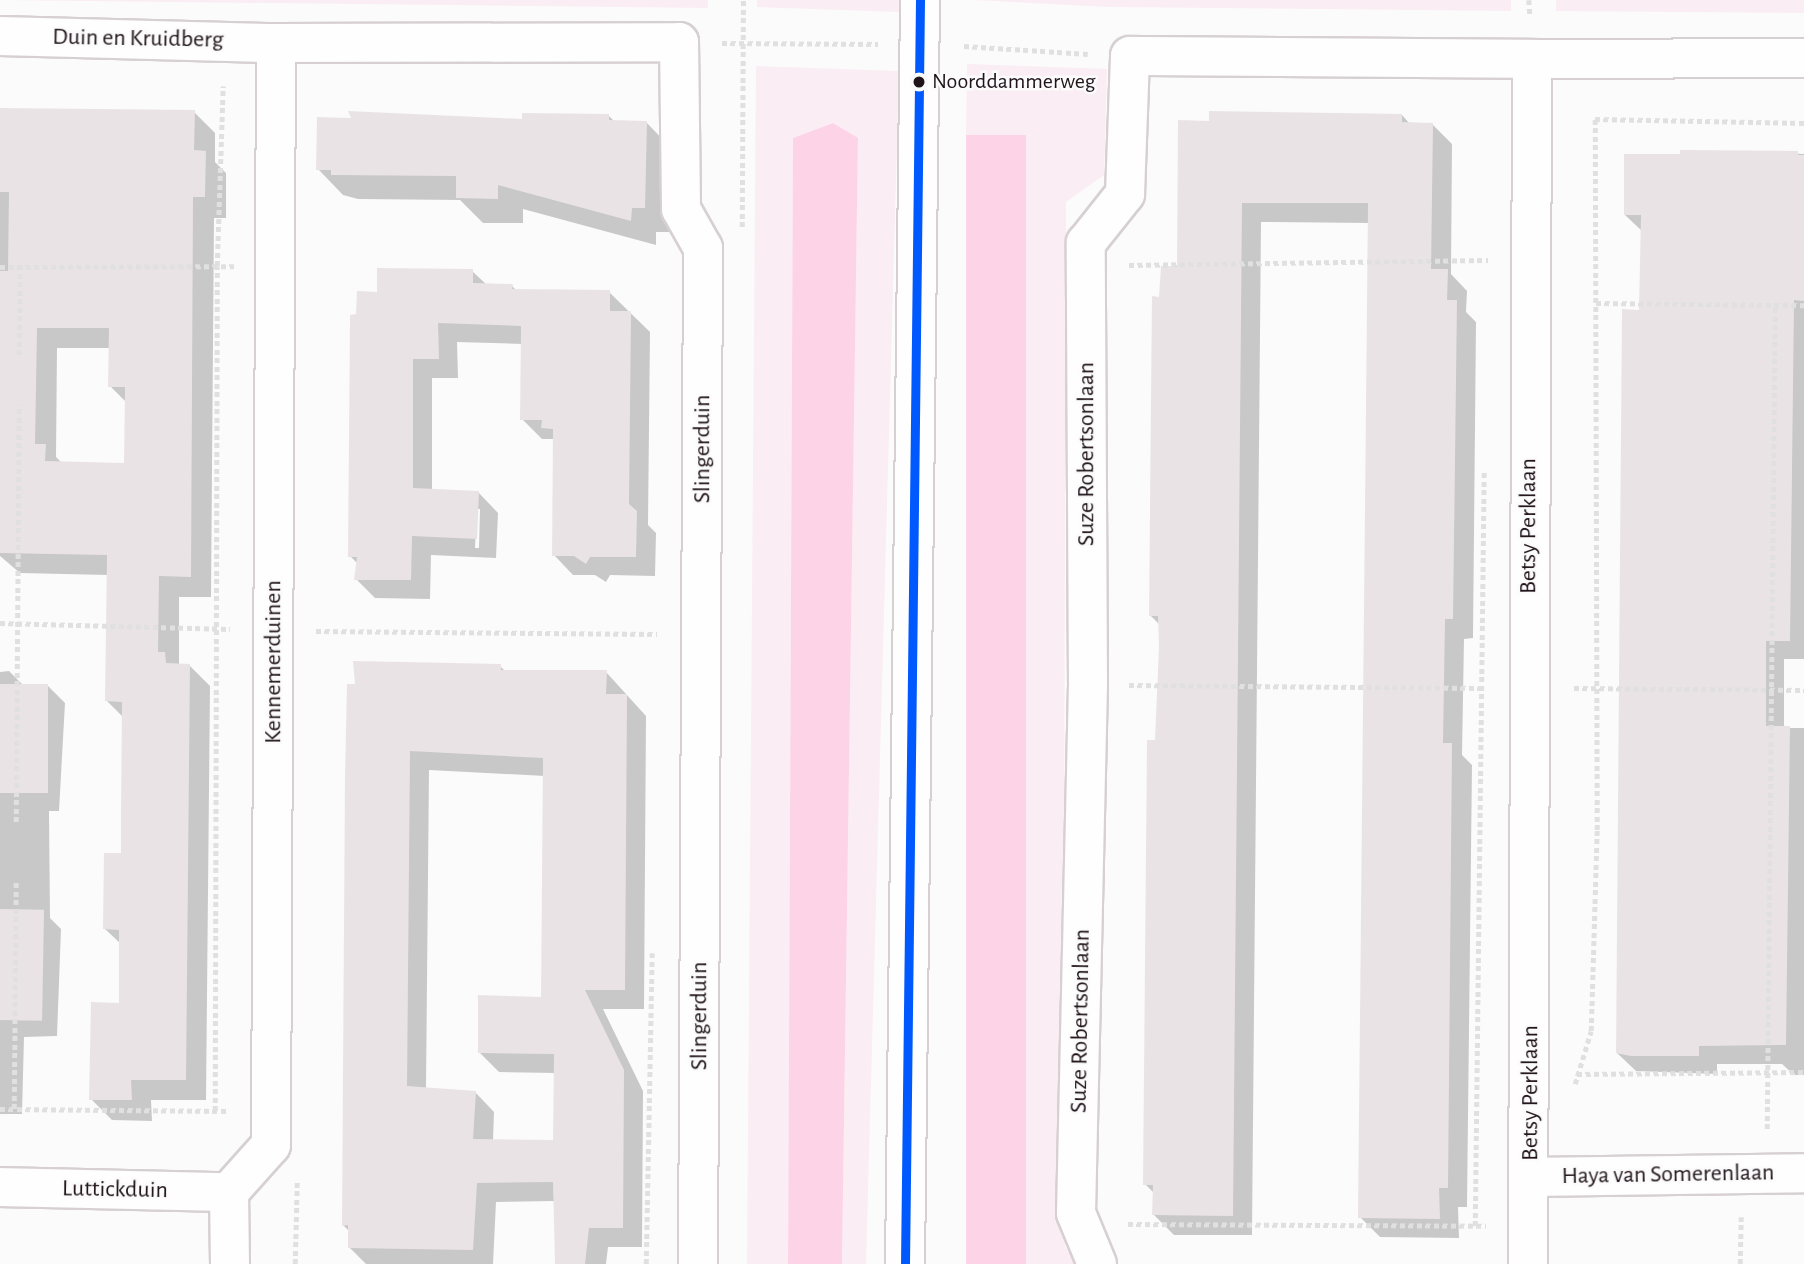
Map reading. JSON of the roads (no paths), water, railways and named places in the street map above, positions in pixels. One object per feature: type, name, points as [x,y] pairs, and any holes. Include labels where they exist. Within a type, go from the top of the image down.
[{"type":"street","points":[[905,1264],[920,0]]},
{"type":"street","name":"Duin en Kruidberg","points":[[0,36],[276,43]]},
{"type":"street","name":"Slingerduin","points":[[276,43],[679,42],[681,209],[703,248],[704,634],[698,1264]]},
{"type":"street","name":"Kennemerduinen","points":[[229,1192],[271,1128],[276,43]]},
{"type":"street","name":"Suze Robertsonlaan","points":[[1097,1264],[1076,1213],[1088,685],[1086,243],[1125,194],[1130,56],[1532,59]]},
{"type":"street","points":[[1532,59],[1804,58]]},
{"type":"street","name":"Betsy Perklaan","points":[[1528,1264],[1531,1177],[1528,688],[1532,59]]},
{"type":"street","name":"Haya van Somerenlaan","points":[[1531,1177],[1786,1173]]},
{"type":"street","name":"Luttickduin","points":[[0,1187],[229,1192]]},
{"type":"street","points":[[229,1192],[230,1264]]},
{"type":"place","name":"Noorddammerweg","points":[[919,82]]}]
